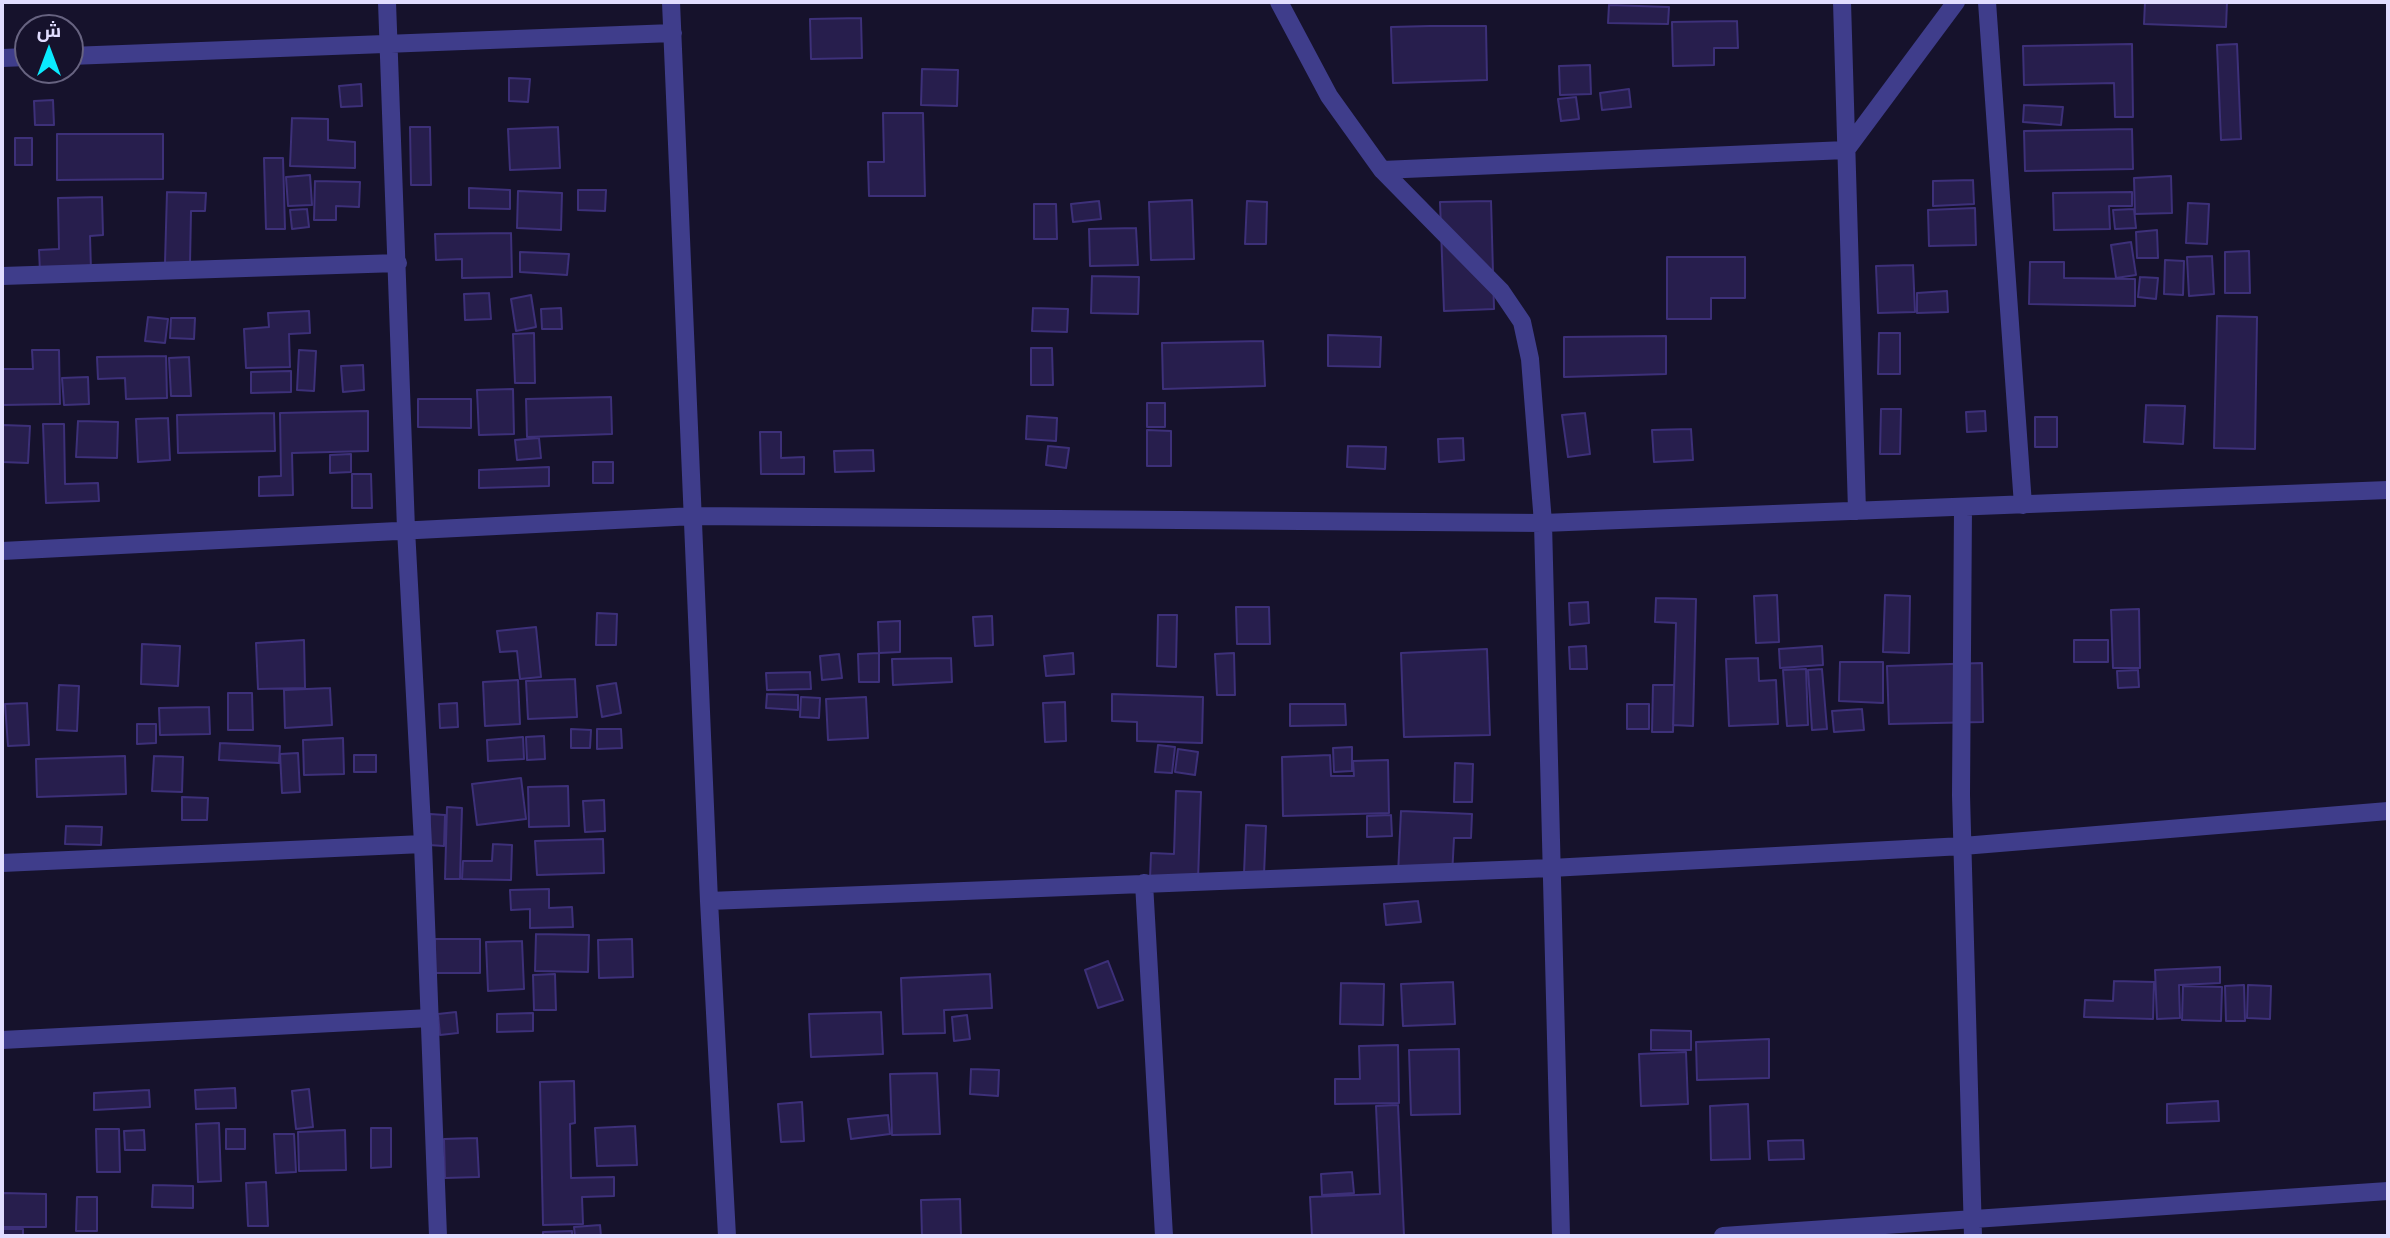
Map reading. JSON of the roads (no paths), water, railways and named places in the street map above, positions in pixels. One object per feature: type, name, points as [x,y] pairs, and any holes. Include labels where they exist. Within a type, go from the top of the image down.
[{"type":"street","points":[[387,2],[406,529],[423,844],[438,1236]]},
{"type":"street","points":[[671,2],[709,901],[727,1236]]},
{"type":"street","points":[[1279,2],[1329,96],[1382,170],[1501,292],[1522,322],[1530,359],[1544,523],[1561,1236]]},
{"type":"street","points":[[1842,2],[1857,511]]},
{"type":"street","points":[[1846,150],[1956,2]]},
{"type":"street","points":[[1987,2],[2023,505]]},
{"type":"street","points":[[84,56],[673,33]]},
{"type":"street","points":[[1382,170],[1846,150]]},
{"type":"street","points":[[2,276],[398,263]]},
{"type":"street","points":[[2,551],[694,516],[1544,523],[2388,490]]},
{"type":"street","points":[[1963,507],[1963,846],[1973,1228]]},
{"type":"street","points":[[709,901],[1551,868],[1963,846],[2388,810]]},
{"type":"street","points":[[2,863],[423,844]]},
{"type":"street","points":[[1144,883],[1164,1236]]},
{"type":"street","points":[[2,1040],[430,1018]]},
{"type":"street","points":[[1723,1236],[1973,1228],[2388,1191]]}]
